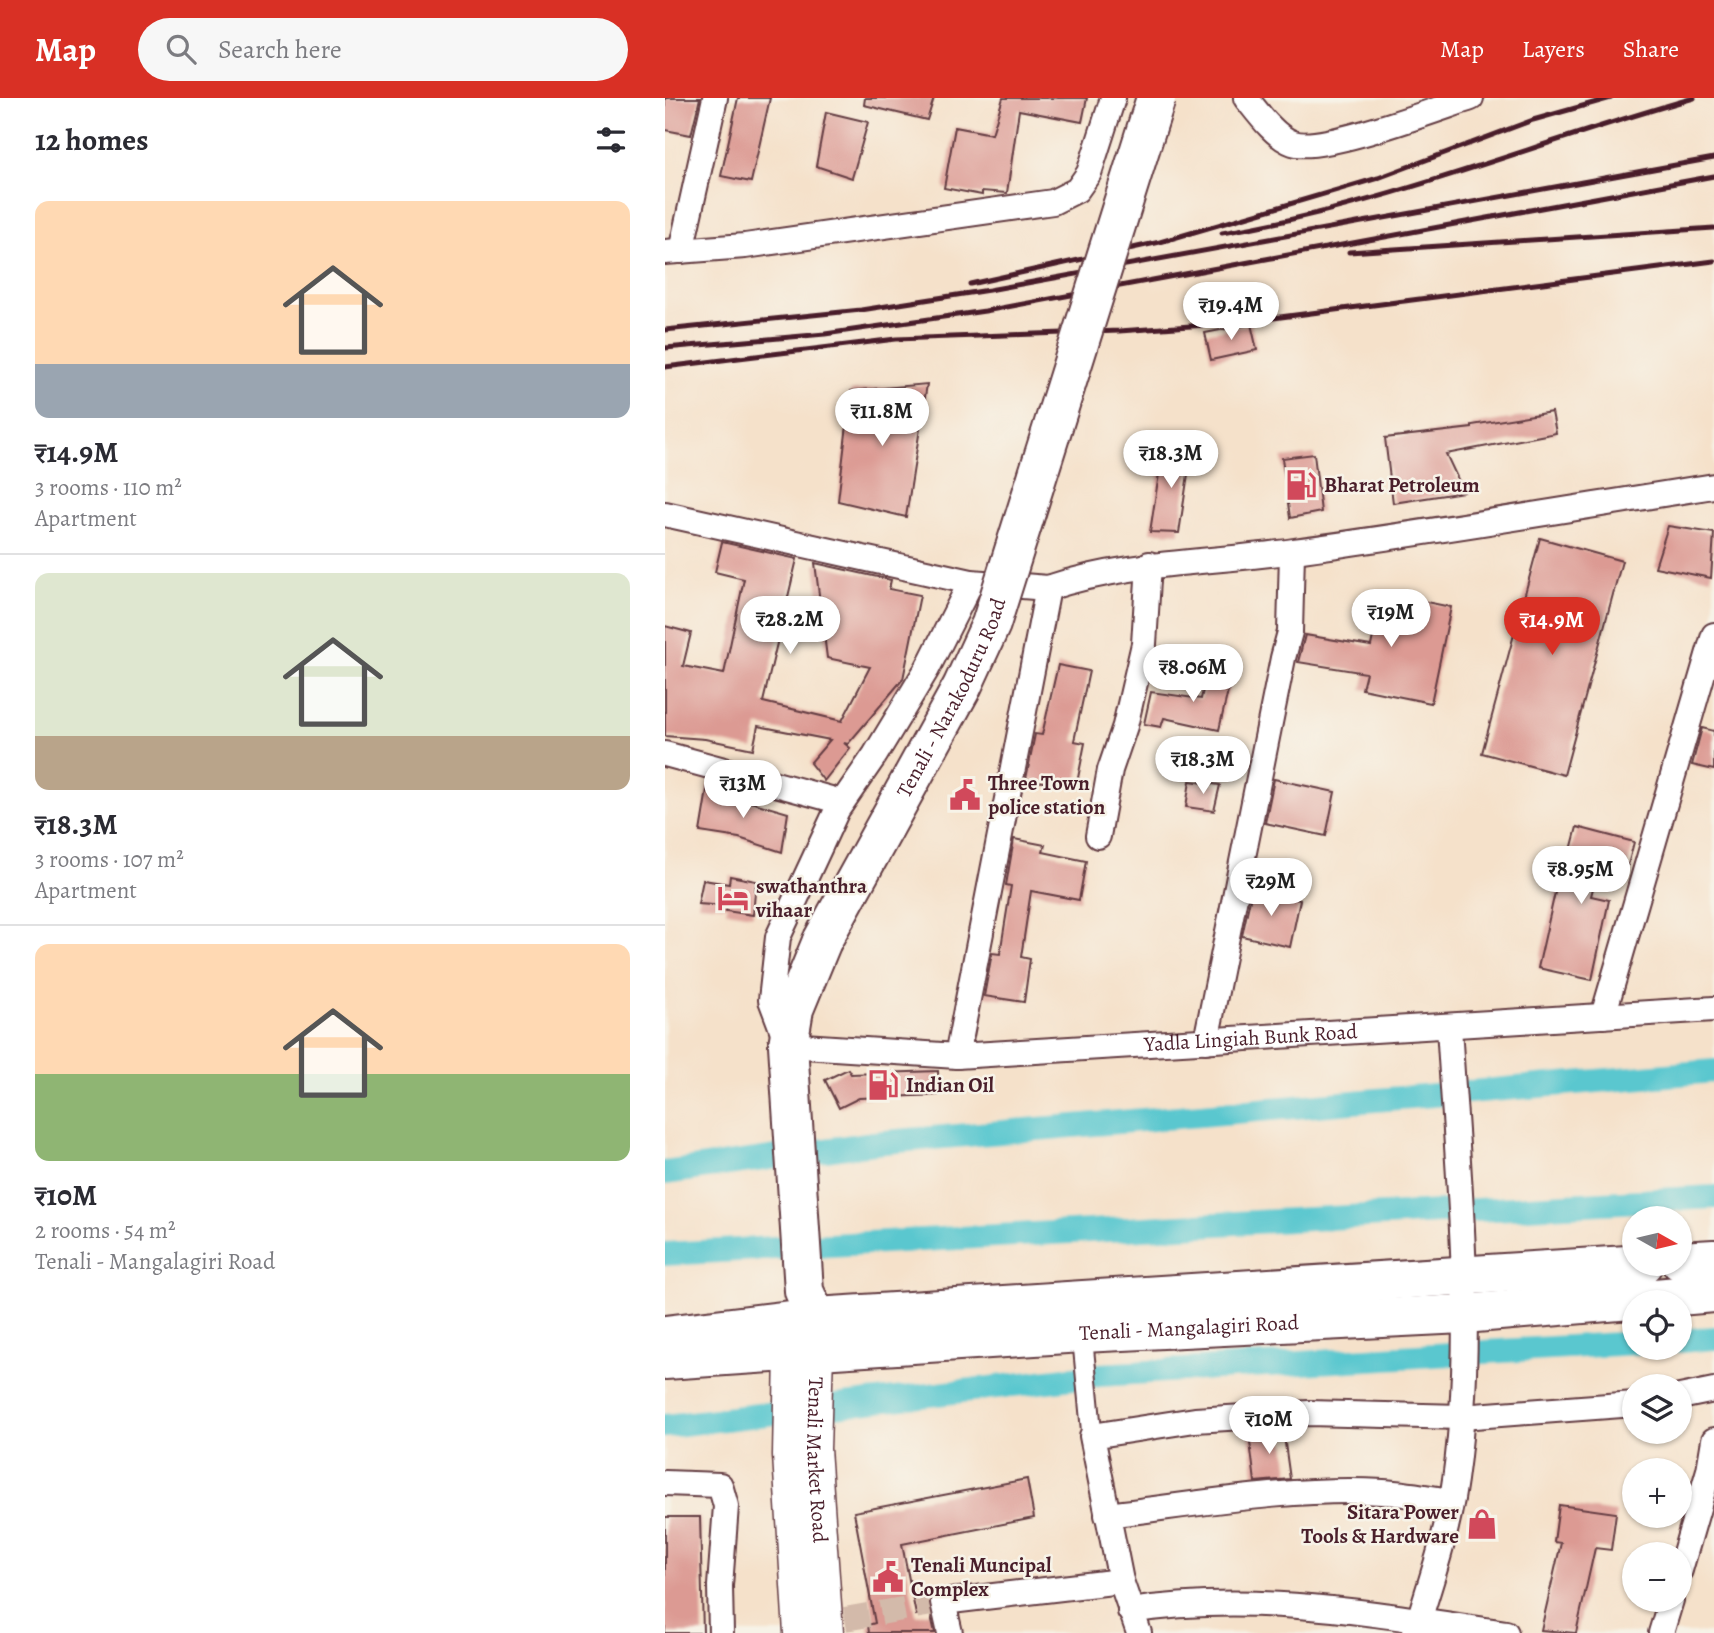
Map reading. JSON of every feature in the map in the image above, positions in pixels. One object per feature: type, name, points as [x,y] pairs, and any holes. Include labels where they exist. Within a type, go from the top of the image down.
[{"type":"main road","name":"Tenali - Narakoduru Road","points":[[804,1340],[790,1060],[794,1009],[822,941],[962,687],[991,624],[1156,98]]},
{"type":"main road","points":[[1692,1260],[1714,1259]]},
{"type":"main road","name":"Tenali - Mangalagiri Road","points":[[665,1360],[804,1340],[1463,1262],[1622,1264]]},
{"type":"main road","name":"Tenali - Mangalagiri Road","points":[[804,1340],[1083,1346],[1463,1325],[1714,1293]]},
{"type":"main road","points":[[665,1335],[804,1340]]},
{"type":"street","points":[[715,98],[673,251],[744,246],[1053,202],[1077,190],[1089,173],[1113,98]]},
{"type":"street","points":[[1246,98],[1285,139],[1307,145],[1343,138],[1471,98]]},
{"type":"street","points":[[665,514],[971,582],[1048,588],[1090,574],[1149,564],[1292,552],[1714,486]]},
{"type":"street","points":[[1206,1041],[1290,632],[1292,552]]},
{"type":"street","points":[[1098,836],[1110,770],[1125,726],[1144,644],[1149,564]]},
{"type":"street","points":[[790,1060],[771,1000],[778,937],[842,802],[875,755],[927,669],[971,582]]},
{"type":"street","points":[[957,1056],[1048,588]]},
{"type":"street","points":[[1602,1016],[1714,635]]},
{"type":"street","points":[[665,754],[842,802]]},
{"type":"street","name":"Yadla Lingiah Bunk Road","points":[[790,1060],[957,1056],[1714,1008]]},
{"type":"street","points":[[1417,1627],[1451,1501],[1461,1406],[1463,1262],[1449,1026]]},
{"type":"street","name":"Tenali Market Road","points":[[804,1340],[801,1452],[819,1627]]},
{"type":"street","points":[[1083,1346],[1092,1429],[1107,1515],[1121,1581],[1135,1622],[1183,1603],[1234,1601],[1417,1627],[1506,1633]]},
{"type":"street","points":[[1692,1395],[1714,1390]]},
{"type":"street","points":[[1092,1429],[1309,1413],[1461,1406],[1622,1404]]},
{"type":"street","points":[[1688,1542],[1709,1470],[1714,1440]]},
{"type":"street","points":[[665,1483],[720,1485],[726,1506],[720,1586],[722,1633]]},
{"type":"street","points":[[1107,1515],[1279,1494],[1320,1492],[1383,1492],[1451,1501]]},
{"type":"street","points":[[950,1633],[943,1602],[1121,1581]]},
{"type":"street","points":[[1661,1633],[1667,1612]]},
{"type":"building","points":[[665,98],[700,98],[691,135],[665,130]]},
{"type":"building","points":[[738,98],[770,98],[751,182],[721,176]]},
{"type":"building","points":[[865,98],[934,98],[927,120],[864,105]]},
{"type":"building","points":[[1003,98],[1087,98],[1082,122],[1019,110],[1007,193],[982,191],[982,195],[944,188],[955,127],[992,134]]},
{"type":"building","points":[[826,112],[868,122],[852,178],[816,166]]},
{"type":"building","points":[[1251,324],[1257,350],[1211,360],[1205,333]]},
{"type":"building","points":[[927,384],[906,517],[838,501],[851,391]]},
{"type":"building","points":[[1552,412],[1556,433],[1446,454],[1464,492],[1393,503],[1385,438],[1472,428],[1472,425]]},
{"type":"building","points":[[1163,448],[1192,448],[1179,533],[1150,532]]},
{"type":"building","name":"Bharat Petroleum","points":[[1314,454],[1321,512],[1290,518],[1282,458]]},
{"type":"building","points":[[1668,526],[1714,533],[1711,578],[1655,567]]},
{"type":"building","points":[[1540,538],[1622,561],[1564,775],[1482,753]]},
{"type":"building","points":[[722,542],[797,559],[763,702],[842,721],[870,667],[827,658],[815,563],[891,580],[889,589],[920,595],[903,679],[848,744],[844,743],[850,748],[824,781],[810,763],[830,740],[758,726],[753,749],[705,739],[665,736],[665,626],[691,633],[683,666],[724,674],[744,579],[715,572]]},
{"type":"building","points":[[1382,593],[1451,607],[1431,703],[1362,689],[1366,673],[1298,662],[1305,635],[1371,646]]},
{"type":"building","points":[[1058,665],[1089,671],[1074,741],[1085,743],[1076,788],[1026,779],[1035,734],[1042,735]]},
{"type":"building","points":[[1208,668],[1232,673],[1219,730],[1164,718],[1161,727],[1144,724],[1151,692],[1201,699]]},
{"type":"building","points":[[1702,728],[1714,731],[1714,770],[1692,765]]},
{"type":"building","points":[[1274,779],[1335,792],[1326,836],[1265,823]]},
{"type":"building","points":[[1190,781],[1220,785],[1214,811],[1186,807]]},
{"type":"building","points":[[708,784],[747,801],[788,813],[782,852],[739,838],[700,832]]},
{"type":"building","points":[[1577,827],[1634,842],[1628,865],[1601,858],[1591,896],[1609,900],[1592,980],[1538,968],[1556,888],[1561,889]]},
{"type":"building","points":[[1014,839],[1045,845],[1043,852],[1086,861],[1079,900],[1031,891],[1021,957],[1030,959],[1024,1002],[984,996],[992,953],[1000,954],[1011,886],[1006,885]]},
{"type":"building","points":[[730,876],[756,881],[753,915],[726,911],[727,906],[698,904],[703,880],[729,884]]},
{"type":"building","points":[[1252,890],[1300,900],[1290,947],[1242,936]]},
{"type":"building","points":[[848,1069],[851,1074],[938,1071],[939,1095],[859,1098],[839,1108],[825,1080]]},
{"type":"building","points":[[1283,1429],[1290,1479],[1255,1482],[1249,1434]]},
{"type":"building","points":[[1027,1479],[1034,1518],[902,1544],[916,1615],[930,1612],[935,1633],[869,1633],[868,1625],[875,1623],[854,1512]]},
{"type":"building","points":[[1559,1505],[1616,1513],[1611,1550],[1595,1548],[1576,1633],[1541,1630],[1561,1543],[1554,1542]]},
{"type":"building","points":[[665,1517],[700,1517],[703,1633],[665,1633]]},
{"type":"waterway","points":[[665,1173],[874,1143],[1714,1071]]},
{"type":"waterway","points":[[665,1254],[1714,1197]]},
{"type":"waterway","points":[[1692,1340],[1714,1338]]},
{"type":"waterway","points":[[665,1426],[1099,1375],[1622,1344]]},
{"type":"tunnel","points":[[845,1619],[943,1602]]},
{"type":"railway","points":[[970,284],[1160,242],[1378,178],[1533,120],[1611,98]]},
{"type":"railway","points":[[1222,233],[1342,207],[1694,98]]},
{"type":"railway","points":[[665,330],[861,310],[989,290],[1714,158]]},
{"type":"railway","points":[[665,348],[825,334],[985,311],[1714,176]]},
{"type":"railway","points":[[1349,252],[1714,228]]},
{"type":"railway","points":[[665,367],[896,339],[1119,331],[1234,323],[1714,261]]},
{"type":"place","name":"Bharat Petroleum","points":[[1301,485]]},
{"type":"place","name":"Three Town police station","points":[[965,795]]},
{"type":"place","name":"swathanthra vihaar","points":[[733,898]]},
{"type":"place","name":"Indian Oil","points":[[883,1085]]},
{"type":"place","name":"Sitara Power Tools & Hardware","points":[[1482,1524]]},
{"type":"place","name":"Tenali Muncipal Complex","points":[[888,1577]]}]
